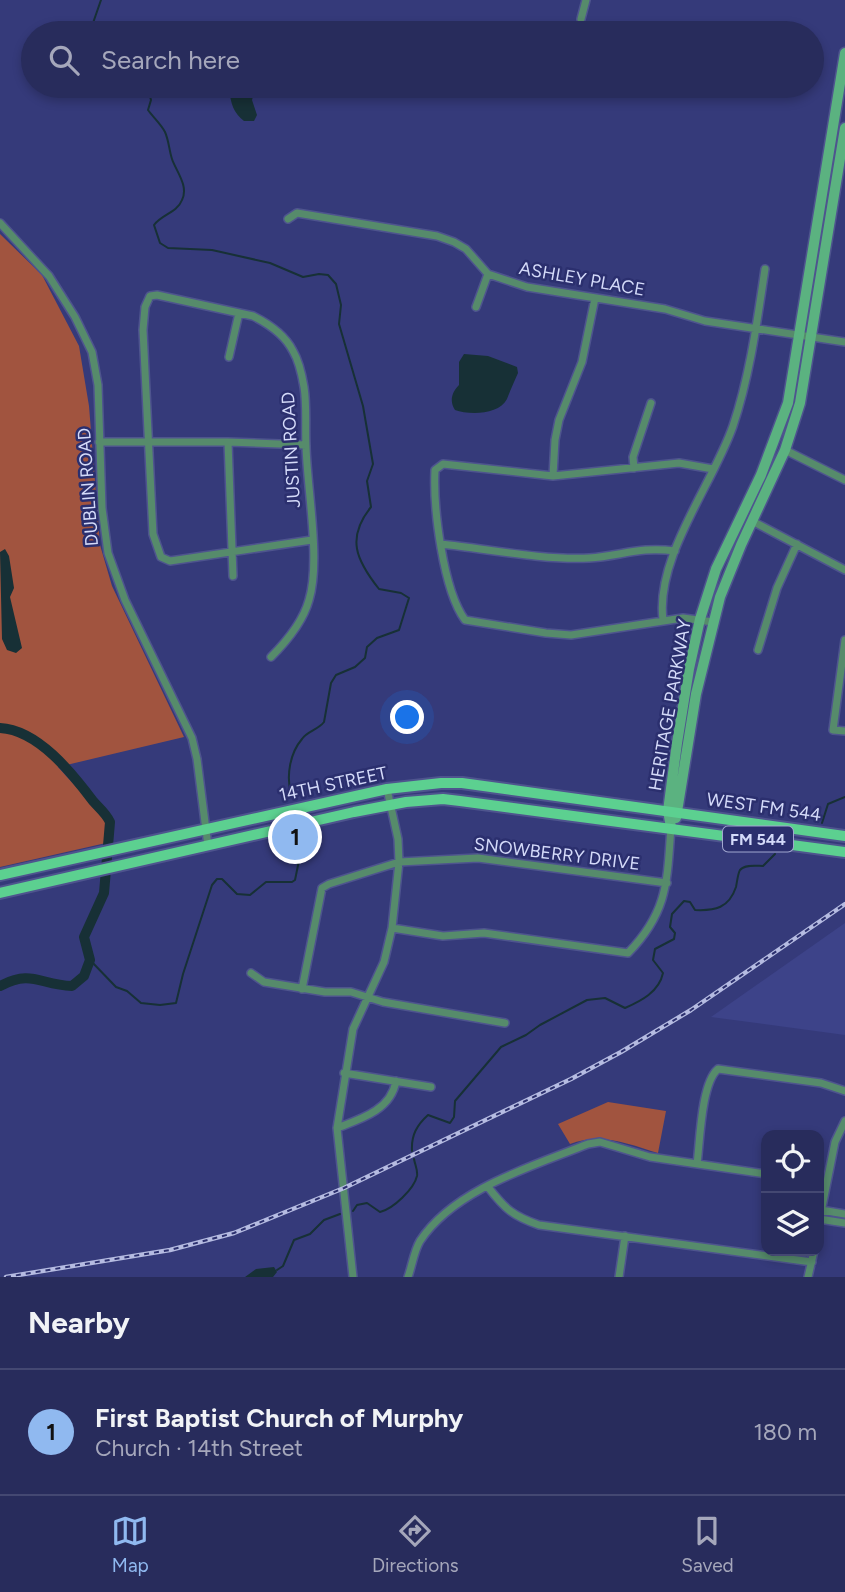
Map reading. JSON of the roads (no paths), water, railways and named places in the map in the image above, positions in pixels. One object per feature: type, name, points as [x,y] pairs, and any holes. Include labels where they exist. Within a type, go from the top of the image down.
[{"type":"main road","name":"HERITAGE PARKWAY","points":[[691,693],[728,575],[785,450],[800,402],[806,336],[845,53]]},
{"type":"main road","name":"HERITAGE PARKWAY","points":[[671,827],[700,619],[726,546],[774,444],[788,403],[806,336],[845,128]]},
{"type":"main road","name":"14TH STREET","points":[[0,876],[387,789],[441,783],[461,783],[673,812]]},
{"type":"main road","name":"14TH STREET","points":[[0,893],[392,805],[443,799],[671,827]]},
{"type":"main road","name":"WEST FM 544","points":[[673,812],[845,836]]},
{"type":"main road","name":"WEST FM 544","points":[[671,827],[845,852]]},
{"type":"street","points":[[581,19],[586,0]]},
{"type":"street","name":"ASHLEY PLACE","points":[[288,219],[297,213],[437,236],[466,249],[488,274],[527,287],[666,309],[705,321],[845,342]]},
{"type":"street","name":"DUBLIN ROAD","points":[[0,223],[49,276],[85,337],[97,375],[103,517],[108,553],[129,608],[192,738],[208,845]]},
{"type":"street","points":[[663,620],[663,587],[675,551],[732,429],[756,328],[765,269]]},
{"type":"street","points":[[475,307],[488,274]]},
{"type":"street","name":"JUSTIN ROAD","points":[[148,441],[143,330],[145,307],[150,296],[157,295],[264,321],[284,338],[293,351],[304,387],[313,581],[304,614],[285,644],[271,657]]},
{"type":"street","points":[[553,476],[559,421],[582,362],[595,298]]},
{"type":"street","points":[[229,357],[239,313]]},
{"type":"street","points":[[634,468],[634,457],[651,403]]},
{"type":"street","points":[[148,441],[153,534],[164,561],[312,540]]},
{"type":"street","points":[[99,442],[306,444]]},
{"type":"street","points":[[228,442],[233,576]]},
{"type":"street","points":[[785,450],[845,480]]},
{"type":"street","points":[[713,468],[679,463],[553,476],[443,464],[435,470],[434,492],[451,587],[465,620],[571,635],[683,618],[713,622]]},
{"type":"street","points":[[752,521],[845,570]]},
{"type":"street","points":[[442,544],[591,558],[630,550],[675,551]]},
{"type":"street","points":[[758,650],[777,588],[797,544]]},
{"type":"street","points":[[845,640],[833,730],[845,731]]},
{"type":"street","points":[[354,1277],[337,1128],[353,1029],[384,962],[392,928],[399,862],[397,825],[387,789]]},
{"type":"street","points":[[392,928],[443,936],[484,933],[628,953],[646,935],[662,906],[667,883],[671,827]]},
{"type":"street","name":"SNOWBERRY DRIVE","points":[[302,989],[322,888],[367,871],[399,862],[478,858],[667,883]]},
{"type":"street","points":[[251,973],[264,982],[302,989],[351,992],[383,1002],[505,1023]]},
{"type":"street","points":[[697,1164],[706,1095],[713,1073],[718,1069],[821,1083],[845,1091]]},
{"type":"street","points":[[344,1073],[431,1087]]},
{"type":"street","points":[[337,1128],[375,1113],[394,1091],[396,1081]]},
{"type":"street","points":[[824,1176],[845,1121]]},
{"type":"street","points":[[408,1277],[419,1242],[444,1212],[459,1200],[509,1176],[594,1142],[650,1157],[761,1173]]},
{"type":"street","points":[[488,1187],[505,1209],[517,1217],[539,1225],[812,1262]]},
{"type":"street","points":[[824,1210],[845,1214]]},
{"type":"street","points":[[824,1221],[845,1223]]},
{"type":"street","points":[[619,1277],[625,1236]]},
{"type":"street","points":[[808,1277],[813,1256]]},
{"type":"waterway","points":[[94,21],[101,0]]},
{"type":"waterway","points":[[150,98],[148,110],[165,132],[184,189],[180,204],[154,225],[160,243],[168,248],[212,250],[270,263],[303,277],[328,275],[336,284],[341,305],[339,324],[363,406],[373,464],[367,481],[371,507],[358,529],[357,549],[365,568],[379,589],[401,593],[409,598],[399,630],[377,638],[367,647],[365,658],[355,667],[336,675],[331,683],[324,722],[304,736],[292,758],[289,779],[291,793]]},
{"type":"waterway","points":[[0,728],[28,736],[53,755],[110,822],[104,893],[84,937],[90,960],[84,976],[72,986],[28,978],[0,986]]},
{"type":"waterway","points":[[822,823],[828,804],[845,797]]},
{"type":"waterway","points":[[90,960],[116,987],[127,991],[141,1003],[176,1003],[212,885],[217,879],[222,879],[237,894],[250,895],[266,882],[292,882],[295,880],[303,841]]},
{"type":"waterway","points":[[412,1151],[414,1135],[421,1123],[428,1115],[450,1123],[454,1117],[455,1101],[501,1047],[587,1000],[605,998],[625,1008],[648,995],[658,986],[663,973],[653,960],[655,949],[674,939],[675,933],[670,927],[672,914],[684,901],[690,902],[695,910],[720,907],[733,894],[742,868],[763,866],[775,854]]},
{"type":"waterway","points":[[353,1211],[357,1205],[367,1203],[380,1212],[397,1203],[415,1181],[417,1174],[414,1159]]},
{"type":"waterway","points":[[277,1270],[283,1266],[294,1240],[310,1234],[324,1220],[340,1214]]},
{"type":"railway","points":[[6,1277],[170,1250],[234,1233],[344,1188],[571,1079],[621,1052],[691,1010],[845,904]]},
{"type":"place","name":"First Baptist Church of Murphy","points":[[295,837]]}]
